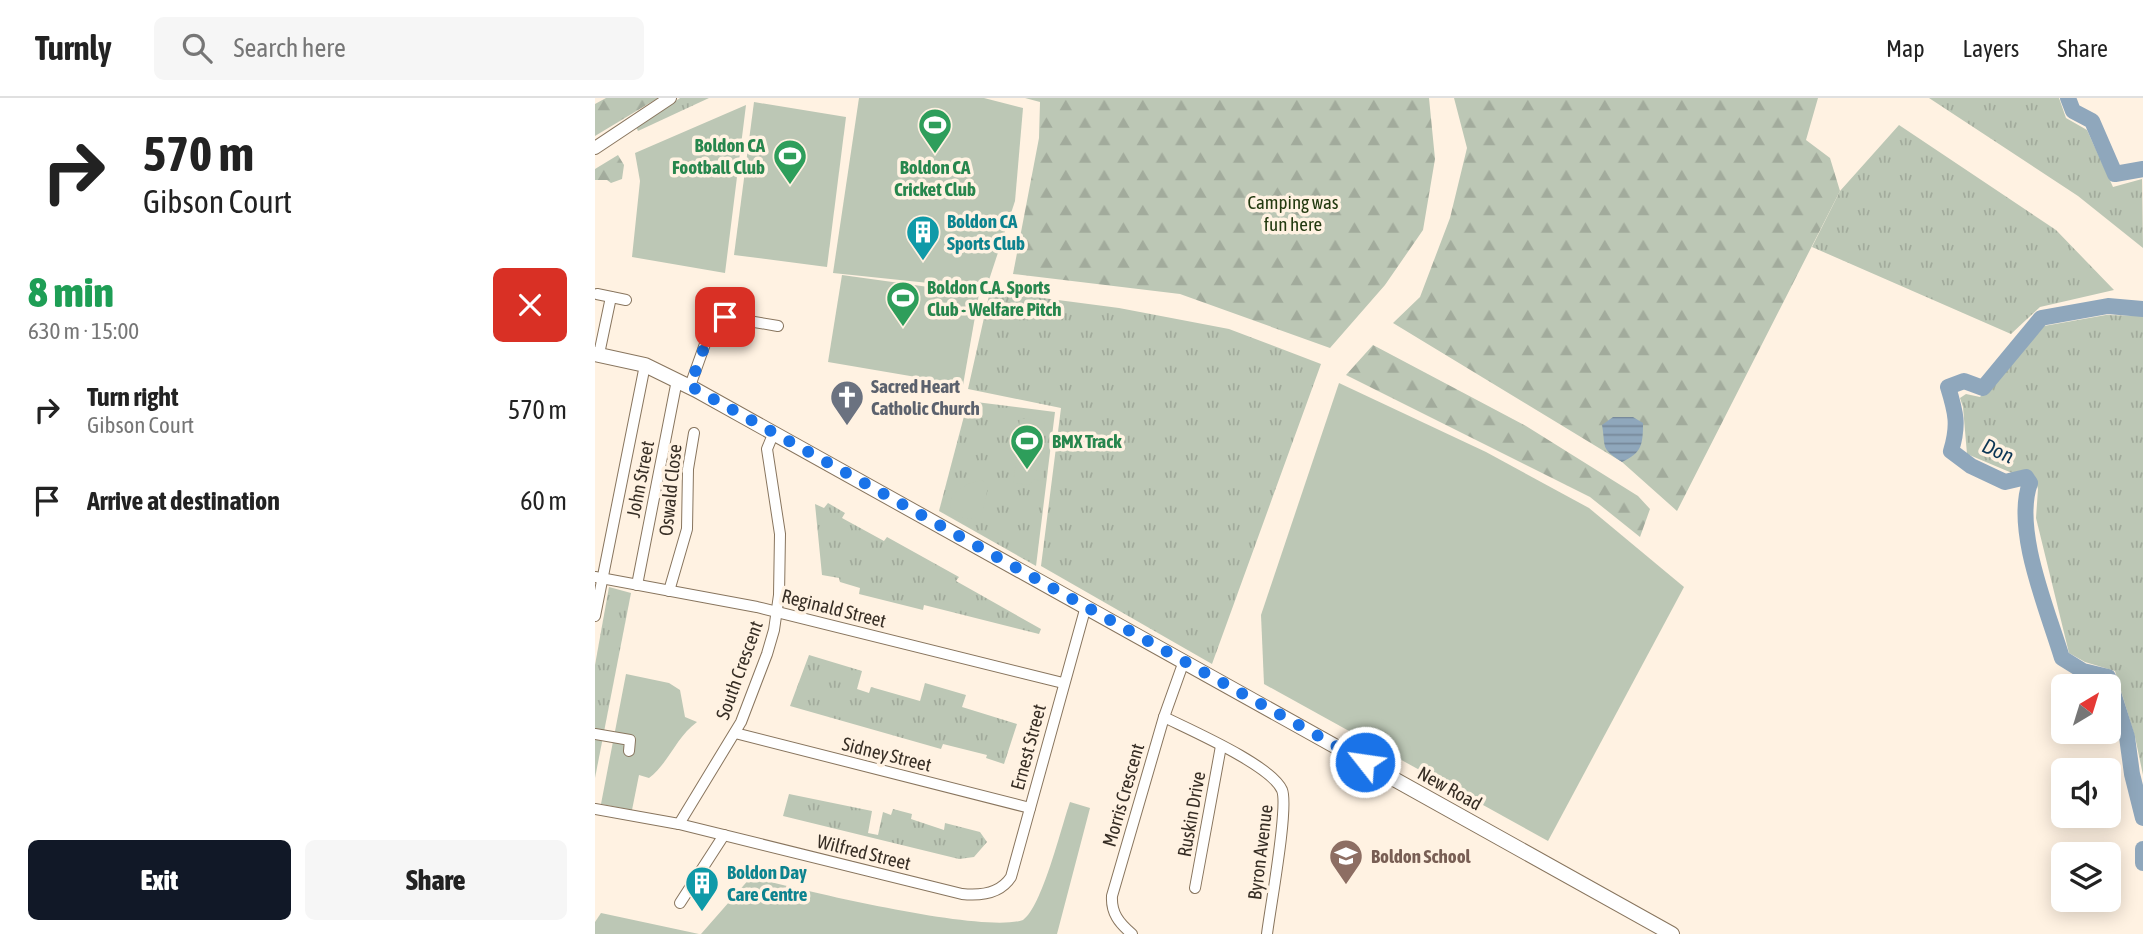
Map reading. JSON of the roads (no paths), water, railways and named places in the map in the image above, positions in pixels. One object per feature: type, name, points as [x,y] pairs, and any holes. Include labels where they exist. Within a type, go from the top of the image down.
[{"type":"main road","name":"New Road","points":[[597,354],[645,365],[688,385],[1672,934]]},
{"type":"street","points":[[595,148],[670,98]]},
{"type":"street","points":[[597,294],[627,300]]},
{"type":"street","points":[[597,354],[611,296]]},
{"type":"street","name":"John Street","points":[[637,585],[688,385],[710,330],[718,319],[725,317],[778,326]]},
{"type":"street","points":[[595,616],[598,578],[645,365]]},
{"type":"street","name":"South Crescent","points":[[678,824],[735,733],[768,654],[778,612],[780,534],[767,449],[773,432]]},
{"type":"street","name":"Oswald Close","points":[[669,591],[687,529],[688,469],[694,433]]},
{"type":"street","name":"Reginald Street","points":[[598,578],[778,612],[1063,683]]},
{"type":"street","name":"Ernest Street","points":[[996,892],[1011,877],[1086,606]]},
{"type":"street","name":"Morris Crescent","points":[[1132,934],[1119,922],[1111,908],[1112,897],[1164,716],[1184,661]]},
{"type":"street","name":"Byron Avenue","points":[[1164,716],[1271,775],[1283,791],[1283,814],[1267,934]]},
{"type":"street","name":"Sidney Street","points":[[735,733],[1030,808]]},
{"type":"street","points":[[595,734],[631,741]]},
{"type":"street","name":"Ruskin Drive","points":[[1197,888],[1221,746]]},
{"type":"street","name":"Wilfred Street","points":[[595,810],[678,824],[962,894],[996,892]]},
{"type":"street","points":[[680,903],[724,835]]},
{"type":"water","points":[[1613,417],[1633,417],[1643,423],[1640,447],[1634,455],[1622,462],[1610,454],[1604,443],[1602,425]]},
{"type":"waterway","name":"Don","points":[[2068,98],[2073,111],[2092,121],[2115,174],[2143,169]]},
{"type":"waterway","name":"Don","points":[[2143,309],[2108,306],[2041,318],[1983,388],[1964,381],[1948,387],[1955,419],[1951,451],[1971,466],[2005,482],[2026,477],[2030,483],[2026,502],[2029,547],[2062,658],[2083,671],[2108,677],[2127,737],[2132,774],[2143,818]]},
{"type":"waterway","name":"Don","points":[[2143,849],[2143,863]]},
{"type":"place","name":"Boldon CA Cricket Club","points":[[935,155]]},
{"type":"place","name":"Boldon CA Football Club","points":[[790,186]]},
{"type":"place","name":"Boldon CA Sports Club","points":[[923,262]]},
{"type":"place","name":"Boldon C.A. Sports Club - Welfare Pitch","points":[[903,328]]},
{"type":"place","name":"Sacred Heart Catholic Church","points":[[847,427]]},
{"type":"place","name":"BMX Track","points":[[1027,471]]},
{"type":"place","name":"Boldon School","points":[[1346,886]]},
{"type":"place","name":"Boldon Day Care Centre","points":[[702,913]]},
{"type":"park label","name":"Camping was fun here","points":[[1293,213]]}]
